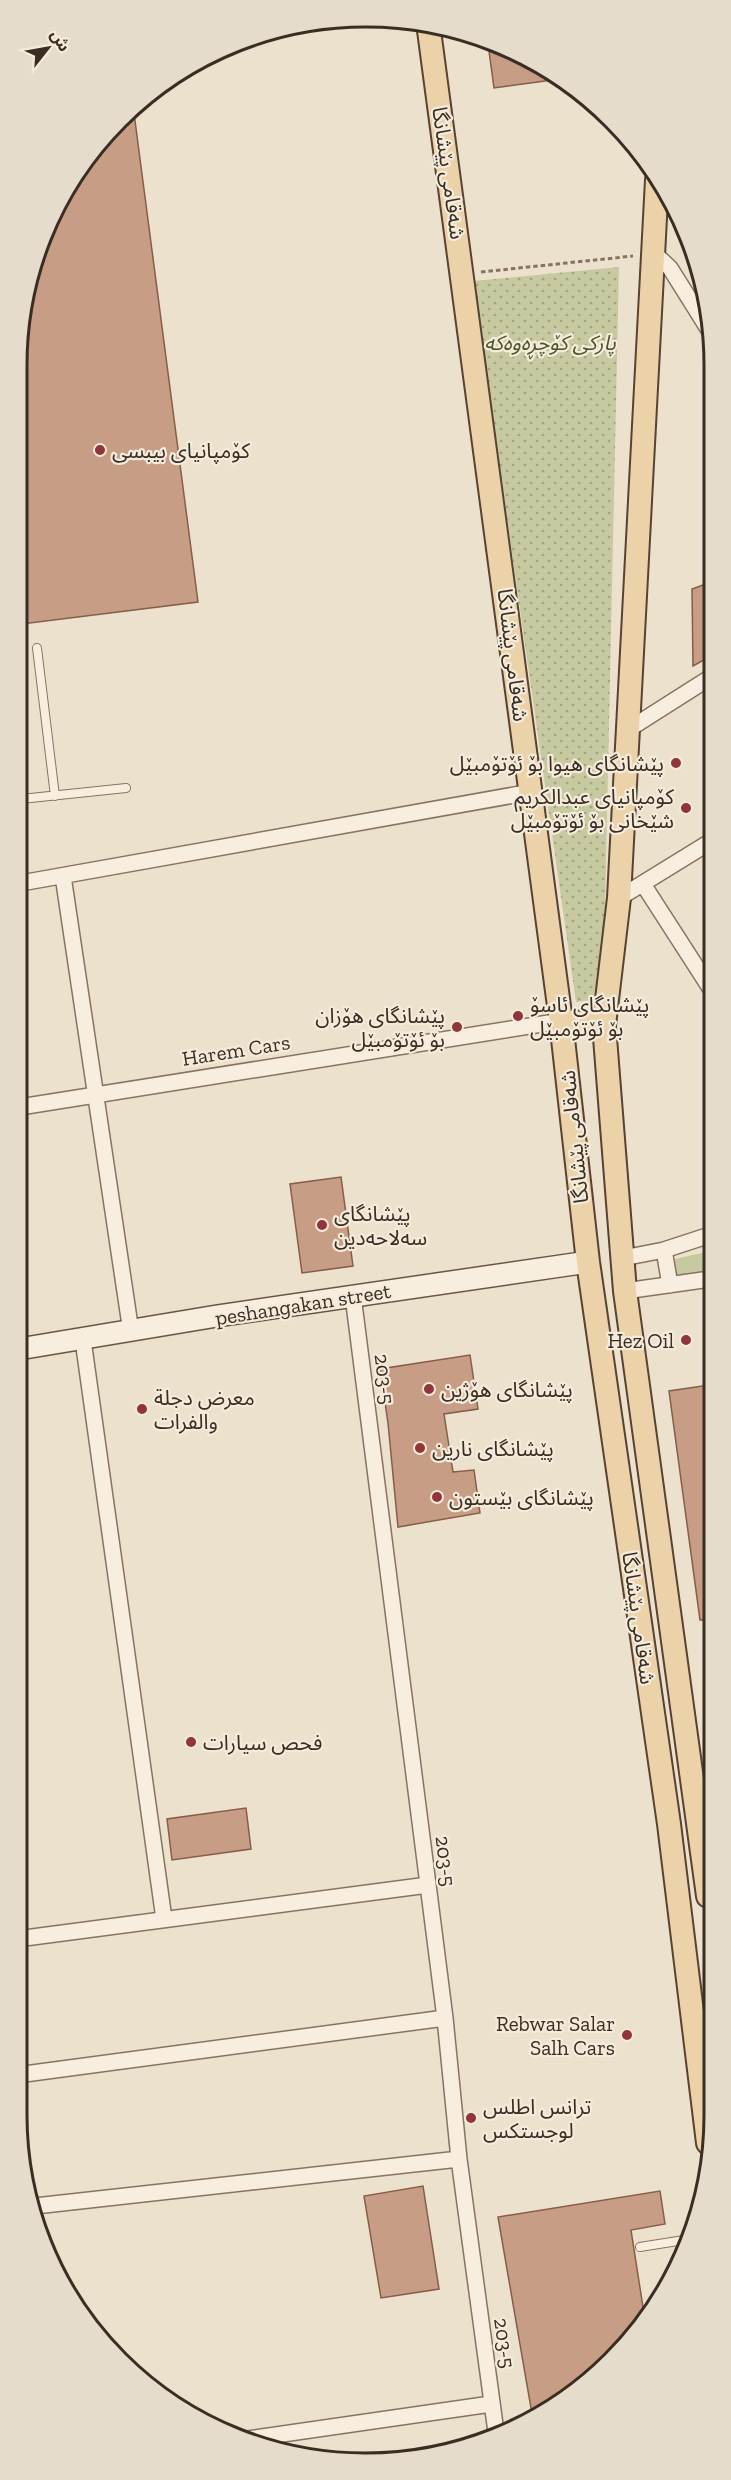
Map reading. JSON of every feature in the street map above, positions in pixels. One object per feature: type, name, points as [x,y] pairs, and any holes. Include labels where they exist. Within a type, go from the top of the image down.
[{"type":"main road","name":"شەقامی پێشانگا","points":[[429,34],[561,1021],[588,1262],[669,1824],[704,2110]]},
{"type":"main road","name":"شەقامی پێشانگا","points":[[657,192],[655,254],[626,731],[619,898],[604,1025],[625,1291],[704,1866]]},
{"type":"main road","points":[[561,1021],[604,1025]]},
{"type":"main road","points":[[669,1824],[698,1820]]},
{"type":"street","points":[[655,254],[670,268],[700,318]]},
{"type":"street","points":[[626,731],[704,681]]},
{"type":"street","points":[[27,882],[531,792]]},
{"type":"street","points":[[619,898],[704,846]]},
{"type":"street","points":[[63,876],[132,1332]]},
{"type":"street","points":[[643,884],[704,979]]},
{"type":"street","name":"Harem Cars","points":[[27,1106],[561,1021]]},
{"type":"street","points":[[623,1258],[664,1250],[704,1237]]},
{"type":"street","points":[[664,1250],[670,1285]]},
{"type":"street","name":"peshangakan street","points":[[27,1348],[353,1296],[588,1262]]},
{"type":"street","points":[[625,1291],[704,1279]]},
{"type":"street","name":"203-5","points":[[353,1296],[445,2018],[459,2159],[495,2427]]},
{"type":"street","points":[[83,1340],[164,1919]]},
{"type":"street","points":[[27,1938],[428,1885]]},
{"type":"street","points":[[27,2074],[445,2018]]},
{"type":"street","points":[[40,2205],[459,2159]]},
{"type":"street","points":[[263,2437],[492,2404]]},
{"type":"lane","points":[[37,648],[55,796]]},
{"type":"lane","points":[[27,798],[126,788]]},
{"type":"lane","points":[[640,2247],[679,2241]]},
{"type":"path","points":[[463,274],[655,254]]},
{"type":"green space","name":"پارکی کۆچڕەوەکە","points":[[619,267],[603,999],[576,1002],[473,281]]},
{"type":"green space","points":[[704,1252],[704,1272],[678,1278],[671,1260]]},
{"type":"building","points":[[489,51],[549,81],[494,88]]},
{"type":"building","name":"كۆمپانیای بیبسی","points":[[135,118],[198,602],[27,623],[27,366],[34,299],[45,257],[72,196],[97,159]]},
{"type":"building","points":[[704,585],[704,660],[693,666],[692,589]]},
{"type":"building","name":"پێشانگای سەلاحەدین","points":[[341,1177],[353,1266],[302,1273],[290,1184]]},
{"type":"building","points":[[470,1355],[478,1409],[444,1414],[453,1472],[474,1470],[480,1513],[398,1527],[388,1423],[380,1369]]},
{"type":"building","points":[[704,1386],[704,1620],[700,1620],[669,1391]]},
{"type":"building","points":[[246,1808],[251,1849],[172,1860],[167,1819]]},
{"type":"building","points":[[423,2186],[439,2289],[381,2298],[364,2196]]},
{"type":"building","points":[[660,2191],[665,2224],[631,2230],[643,2308],[620,2338],[589,2369],[554,2396],[531,2410],[498,2217]]},
{"type":"place","name":"كۆمپانیای بیبسی","points":[[100,450]]},
{"type":"place","name":"پێشانگای هیوا بۆ ئۆتۆمبێل","points":[[676,763]]},
{"type":"place","name":"کۆمپانیای عبدالكريم شێخانی بۆ ئۆتۆمبێل","points":[[686,808]]},
{"type":"place","name":"پێشانگای ئاسۆ بۆ ئۆتۆمبێل","points":[[518,1016]]},
{"type":"place","name":"پێشانگای هۆزان بۆ ئۆتۆمبێل","points":[[457,1027]]},
{"type":"place","name":"پێشانگای سەلاحەدین","points":[[322,1225]]},
{"type":"place","name":"Hez Oil","points":[[686,1340]]},
{"type":"place","name":"پێشانگای هۆژین","points":[[429,1389]]},
{"type":"place","name":"معرض دجلة والفرات","points":[[142,1409]]},
{"type":"place","name":"پێشانگای نارین","points":[[420,1448]]},
{"type":"place","name":"پێشانگای بێستون","points":[[437,1497]]},
{"type":"place","name":"فحص سيارات","points":[[191,1742]]},
{"type":"place","name":"Rebwar Salar Salh Cars","points":[[627,2035]]},
{"type":"place","name":"ترانس اطلس لوجستكس","points":[[471,2118]]}]
